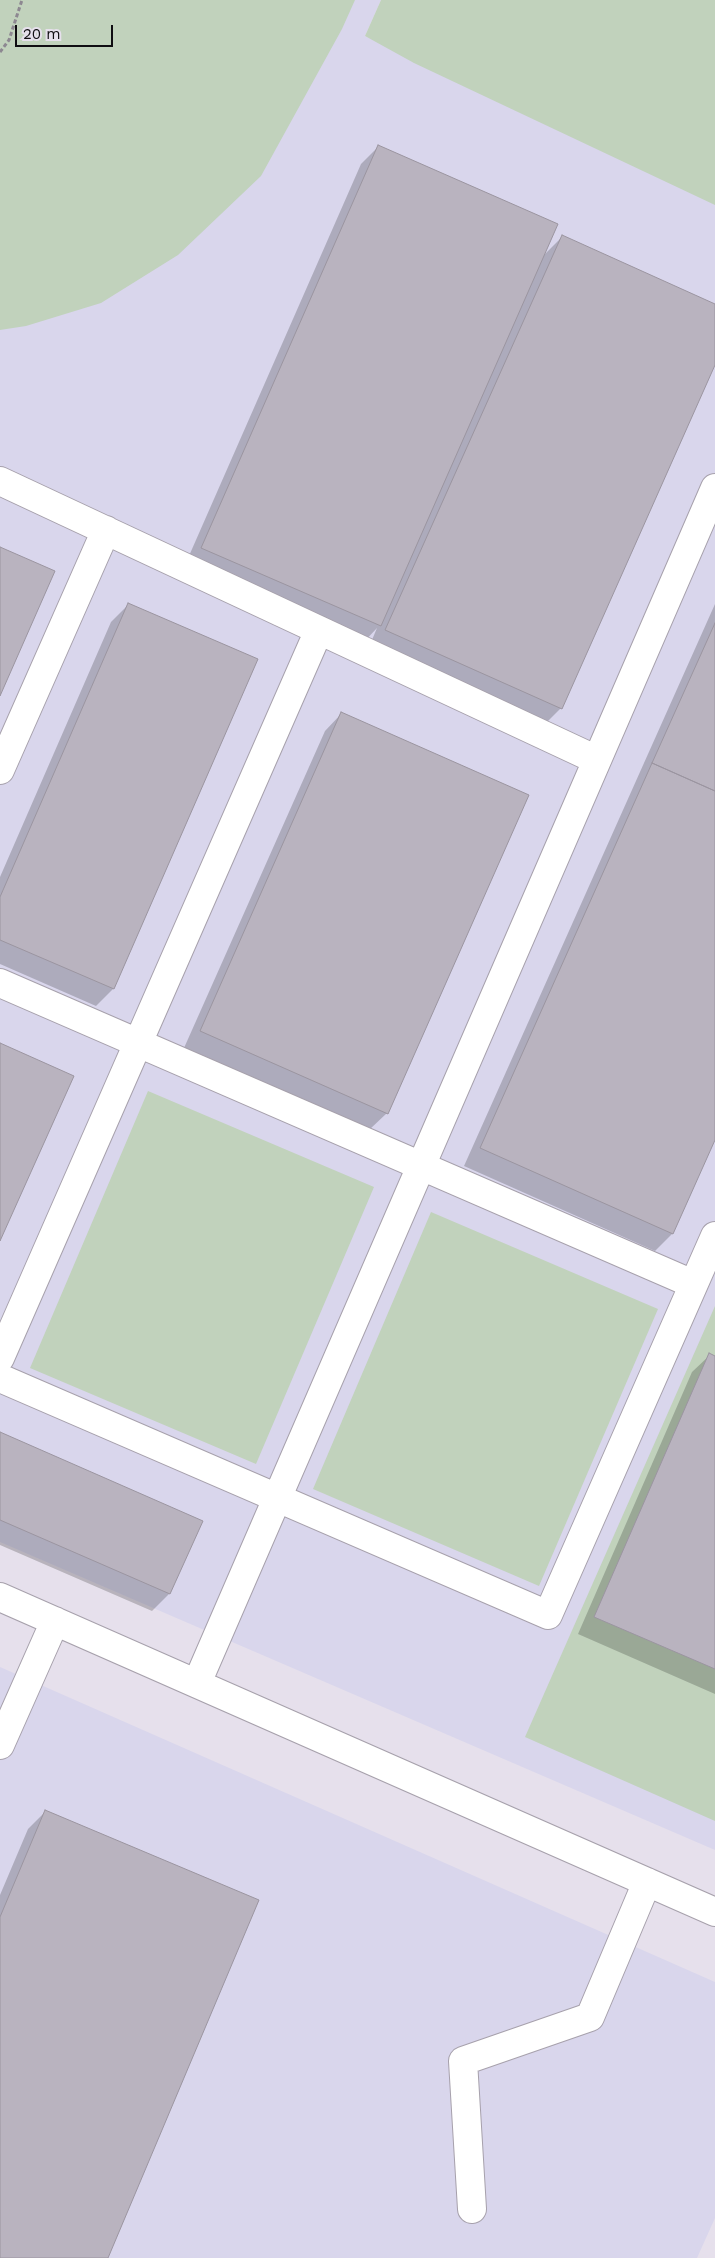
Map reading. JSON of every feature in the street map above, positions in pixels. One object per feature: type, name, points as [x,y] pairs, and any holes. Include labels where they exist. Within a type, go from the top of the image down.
[{"type":"street","points":[[0,481],[597,760]]},
{"type":"street","points":[[197,1684],[715,488]]},
{"type":"street","points":[[0,770],[106,530]]},
{"type":"street","points":[[0,1358],[319,630]]},
{"type":"street","points":[[0,983],[693,1284]]},
{"type":"street","points":[[0,1378],[548,1615],[715,1236]]},
{"type":"street","points":[[0,1597],[715,1912]]},
{"type":"street","points":[[0,1744],[55,1621]]},
{"type":"street","points":[[472,2210],[463,2061],[590,2017],[648,1882]]},
{"type":"path","points":[[0,52],[9,40],[22,0]]},
{"type":"shaded area","points":[[0,0],[381,0],[365,36],[715,201],[715,1850],[0,1542]]},
{"type":"shaded area","points":[[0,1667],[715,1982],[715,2218],[697,2258],[0,2258]]},
{"type":"green space","points":[[0,0],[355,0],[342,29],[261,176],[178,255],[101,303],[26,326],[0,330]]},
{"type":"green space","points":[[381,0],[715,0],[715,205],[414,63],[365,36]]},
{"type":"green space","points":[[148,1091],[374,1187],[256,1464],[30,1368]]},
{"type":"green space","points":[[431,1212],[658,1309],[539,1586],[313,1489]]},
{"type":"green space","points":[[715,1306],[715,1821],[525,1737]]},
{"type":"building","points":[[378,145],[558,224],[381,626],[201,548]]},
{"type":"building","points":[[562,235],[715,304],[715,365],[562,709],[385,630]]},
{"type":"building","points":[[0,547],[55,571],[0,696]]},
{"type":"building","points":[[128,603],[258,659],[114,989],[0,940],[0,897]]},
{"type":"building","points":[[715,623],[715,791],[652,763]]},
{"type":"building","points":[[341,712],[529,795],[388,1114],[200,1031]]},
{"type":"building","points":[[652,763],[715,791],[715,1140],[673,1234],[480,1148]]},
{"type":"building","points":[[0,1043],[74,1076],[0,1241]]},
{"type":"building","points":[[709,1353],[715,1356],[715,1669],[594,1617]]},
{"type":"building","points":[[0,1432],[203,1521],[170,1594],[0,1520]]},
{"type":"building","points":[[45,1810],[259,1900],[108,2258],[0,2258],[0,1917]]}]
